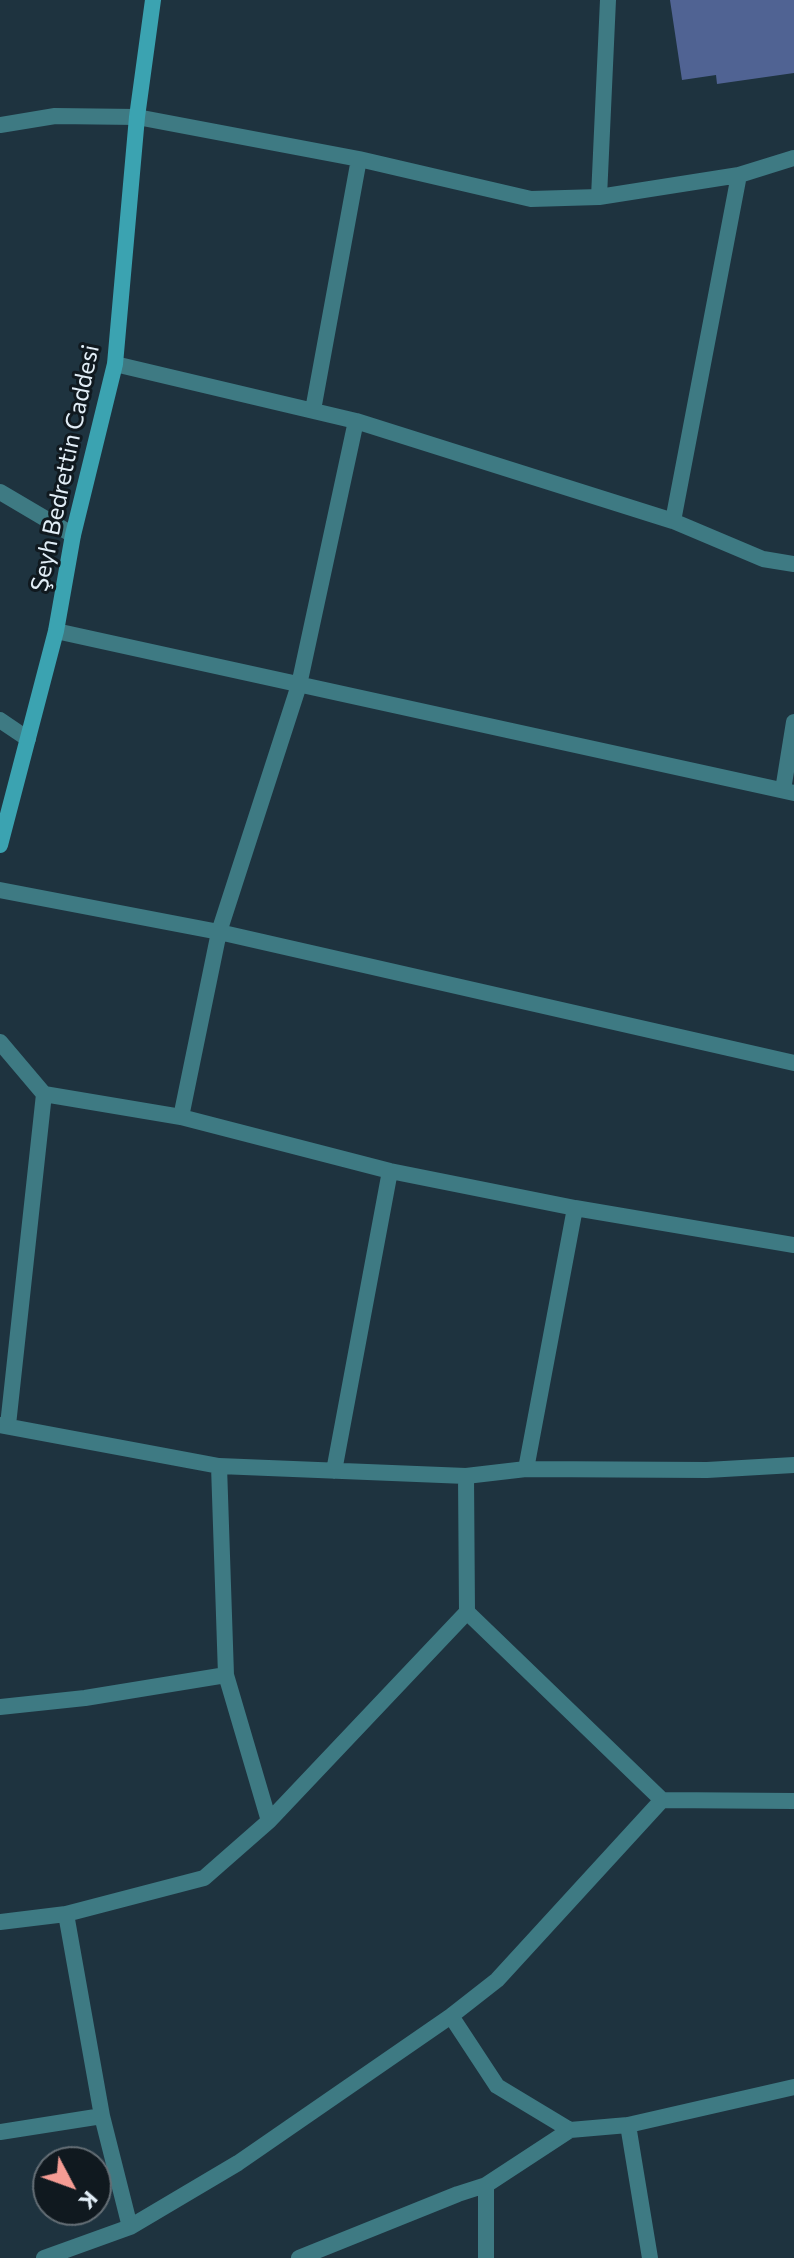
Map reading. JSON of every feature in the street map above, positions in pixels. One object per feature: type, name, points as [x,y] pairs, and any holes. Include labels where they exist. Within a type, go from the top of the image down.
[{"type":"main road","name":"Şeyh Bedrettin Caddesi","points":[[0,845],[56,631],[73,535],[115,364],[137,117],[153,0]]},
{"type":"street","points":[[599,197],[608,0]]},
{"type":"street","points":[[0,125],[55,116],[137,117],[359,159],[531,199],[599,197],[739,175],[794,158]]},
{"type":"street","points":[[313,410],[359,159]]},
{"type":"street","points":[[673,521],[739,175]]},
{"type":"street","points":[[115,364],[356,421],[673,521],[763,559],[794,564]]},
{"type":"street","points":[[181,1117],[219,932],[299,685],[356,421]]},
{"type":"street","points":[[0,492],[73,535]]},
{"type":"street","points":[[56,631],[788,792],[794,722]]},
{"type":"street","points":[[0,720],[28,739]]},
{"type":"street","points":[[0,890],[219,932],[794,1063]]},
{"type":"street","points":[[0,1042],[44,1094],[181,1117],[390,1171],[575,1208],[794,1245]]},
{"type":"street","points":[[44,1094],[4,1425],[219,1466],[466,1476],[526,1469],[707,1470],[794,1465]]},
{"type":"street","points":[[334,1471],[390,1171]]},
{"type":"street","points":[[526,1469],[575,1208]]},
{"type":"street","points":[[219,1466],[226,1675],[269,1821]]},
{"type":"street","points":[[0,1922],[66,1914],[204,1878],[269,1821],[467,1612],[466,1476]]},
{"type":"street","points":[[467,1612],[662,1800],[794,1801]]},
{"type":"street","points":[[0,1707],[85,1698],[226,1675]]},
{"type":"street","points":[[44,2258],[130,2227],[238,2163],[451,2016],[497,1980],[662,1800]]},
{"type":"street","points":[[66,1914],[102,2116],[130,2227]]},
{"type":"street","points":[[451,2016],[497,2086],[570,2130]]},
{"type":"street","points":[[299,2258],[486,2185],[570,2130],[628,2125],[794,2087]]},
{"type":"street","points":[[0,2132],[102,2116]]},
{"type":"street","points":[[628,2125],[650,2258]]},
{"type":"street","points":[[486,2185],[486,2258]]},
{"type":"building","points":[[670,0],[794,0],[794,73],[717,84],[716,75],[682,80]]}]
